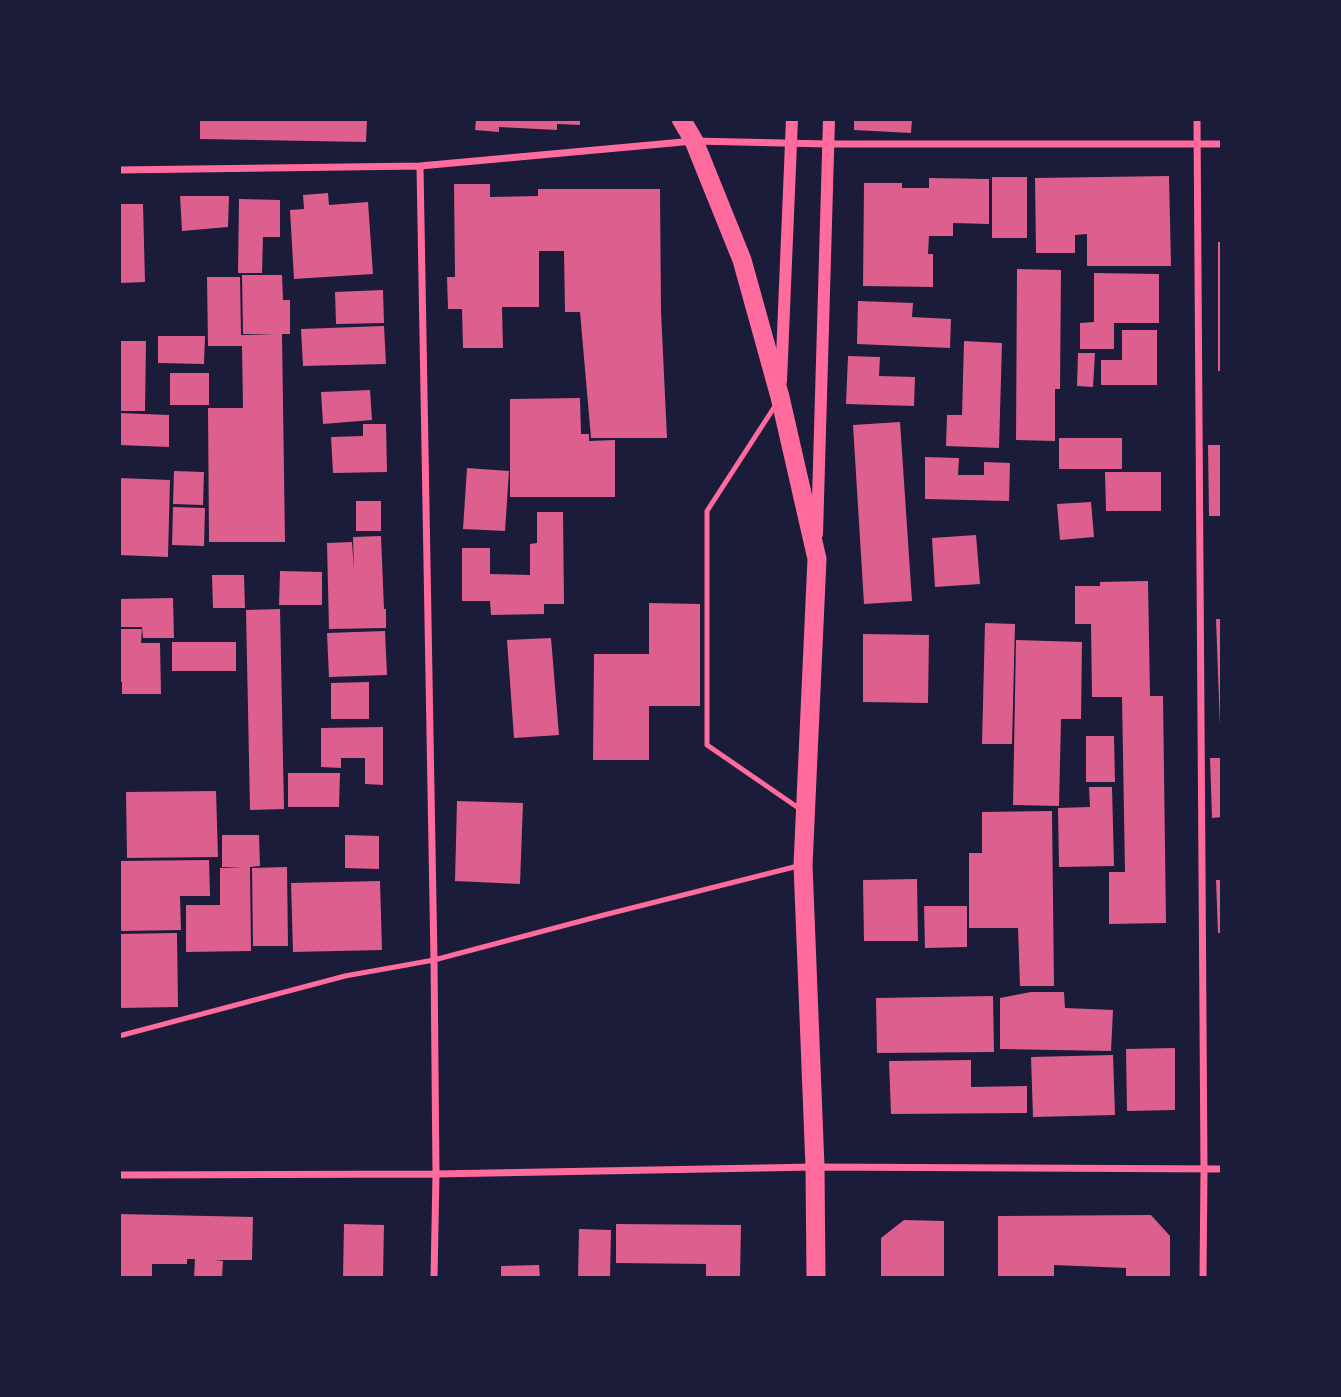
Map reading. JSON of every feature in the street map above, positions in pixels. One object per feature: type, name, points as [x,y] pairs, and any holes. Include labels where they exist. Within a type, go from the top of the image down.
[{"type":"highway","points":[[681,119],[694,141],[742,260],[780,397],[817,559],[803,865],[815,1167],[816,1278]]},
{"type":"street","points":[[780,397],[792,119]]},
{"type":"street","points":[[817,559],[829,119]]},
{"type":"street","points":[[1197,119],[1203,1278]]},
{"type":"street","points":[[119,170],[420,166],[694,141],[828,144],[1222,144]]},
{"type":"street","points":[[420,166],[434,960],[436,1174],[433,1278]]},
{"type":"street","points":[[119,1175],[436,1174],[815,1167],[1222,1169]]},
{"type":"lane","points":[[780,397],[706,511],[707,746],[806,813]]},
{"type":"lane","points":[[119,1036],[345,976],[434,960],[803,865]]},
{"type":"building","points":[[200,119],[367,119],[366,142],[200,139]]},
{"type":"building","points":[[476,119],[580,119],[580,125],[557,124],[557,130],[499,127],[499,132],[475,130]]},
{"type":"building","points":[[854,119],[912,119],[911,133],[854,130]]},
{"type":"building","points":[[1169,176],[1171,266],[1087,266],[1087,234],[1075,235],[1075,253],[1036,253],[1035,178]]},
{"type":"building","points":[[992,177],[1027,177],[1027,238],[992,238]]},
{"type":"building","points":[[929,178],[989,179],[989,224],[953,223],[953,236],[929,236],[928,254],[933,254],[933,287],[863,286],[864,183],[902,183],[902,188],[929,188]]},
{"type":"building","points":[[454,184],[490,184],[490,197],[538,196],[538,189],[660,189],[661,311],[667,438],[591,438],[580,312],[565,312],[564,251],[539,251],[539,307],[502,307],[503,348],[463,348],[462,309],[448,309],[447,277],[455,277]]},
{"type":"building","points":[[328,193],[329,205],[368,202],[373,274],[294,279],[290,210],[304,209],[303,195]]},
{"type":"building","points":[[180,196],[229,196],[228,227],[182,231]]},
{"type":"building","points":[[239,199],[280,200],[280,237],[263,237],[262,273],[238,273]]},
{"type":"building","points":[[119,204],[143,204],[145,282],[119,283]]},
{"type":"building","points":[[1218,242],[1222,242],[1222,371],[1218,371]]},
{"type":"building","points":[[1017,269],[1061,270],[1060,389],[1055,389],[1055,441],[1016,440]]},
{"type":"building","points":[[1094,273],[1159,274],[1159,323],[1114,323],[1114,349],[1080,349],[1080,323],[1094,322]]},
{"type":"building","points":[[242,275],[282,275],[283,300],[290,300],[290,334],[282,334],[285,542],[209,542],[208,408],[243,408],[242,346],[208,346],[207,277],[240,277],[241,335],[277,335],[243,334]]},
{"type":"building","points":[[383,290],[384,323],[336,324],[335,292]]},
{"type":"building","points":[[858,301],[913,303],[912,317],[951,319],[950,348],[857,344]]},
{"type":"building","points":[[384,326],[386,364],[303,366],[301,329]]},
{"type":"building","points":[[1122,330],[1157,330],[1157,385],[1101,385],[1101,360],[1122,360]]},
{"type":"building","points":[[158,336],[205,336],[204,364],[158,363]]},
{"type":"building","points":[[119,341],[146,341],[145,411],[119,411]]},
{"type":"building","points":[[964,341],[1002,343],[999,448],[946,446],[947,415],[962,415]]},
{"type":"building","points":[[1078,353],[1095,353],[1093,387],[1077,386]]},
{"type":"building","points":[[848,356],[880,357],[879,376],[915,377],[914,406],[846,404]]},
{"type":"building","points":[[170,373],[209,373],[209,405],[170,405]]},
{"type":"building","points":[[370,390],[372,420],[323,424],[321,392]]},
{"type":"building","points":[[580,398],[581,434],[589,434],[589,441],[615,440],[615,497],[510,497],[510,399]]},
{"type":"building","points":[[119,413],[169,415],[169,447],[119,445]]},
{"type":"building","points":[[900,422],[912,601],[864,604],[853,425]]},
{"type":"building","points":[[363,424],[386,424],[387,472],[333,473],[331,437],[363,436]]},
{"type":"building","points":[[1059,438],[1122,438],[1122,469],[1059,469]]},
{"type":"building","points":[[1208,445],[1222,445],[1222,516],[1209,516]]},
{"type":"building","points":[[925,457],[959,458],[958,475],[984,475],[984,462],[1010,463],[1009,501],[925,499]]},
{"type":"building","points":[[467,468],[509,471],[505,531],[463,529]]},
{"type":"building","points":[[174,471],[204,472],[203,505],[173,504]]},
{"type":"building","points":[[1105,472],[1161,472],[1161,511],[1106,511]]},
{"type":"building","points":[[119,478],[170,480],[168,557],[119,555]]},
{"type":"building","points":[[356,501],[381,501],[381,531],[356,531]]},
{"type":"building","points":[[1091,502],[1094,537],[1060,540],[1057,504]]},
{"type":"building","points":[[173,507],[205,508],[204,546],[172,545]]},
{"type":"building","points":[[537,512],[563,512],[564,604],[544,604],[544,614],[491,615],[490,601],[462,601],[462,548],[490,548],[490,574],[530,575],[530,544],[537,543]]},
{"type":"building","points":[[976,535],[980,584],[935,587],[932,538]]},
{"type":"building","points":[[381,536],[386,628],[329,629],[327,543],[352,542],[354,570],[353,537]]},
{"type":"building","points":[[280,571],[322,572],[322,605],[279,605]]},
{"type":"building","points":[[212,575],[244,575],[245,608],[213,608]]},
{"type":"building","points":[[1148,581],[1150,696],[1163,696],[1166,923],[1109,924],[1109,872],[1125,872],[1122,697],[1092,697],[1091,624],[1075,624],[1075,586],[1100,586],[1100,582]]},
{"type":"building","points":[[173,598],[174,638],[143,638],[142,627],[119,627],[119,599]]},
{"type":"building","points":[[649,603],[700,604],[700,706],[649,706],[649,760],[593,760],[594,654],[649,654]]},
{"type":"building","points":[[280,609],[284,809],[250,810],[246,610]]},
{"type":"building","points":[[1216,619],[1222,619],[1222,727],[1220,727]]},
{"type":"building","points":[[985,623],[1015,624],[1012,744],[982,744]]},
{"type":"building","points":[[119,629],[142,629],[141,643],[160,643],[161,694],[122,694],[122,682],[119,682]]},
{"type":"building","points":[[385,631],[387,675],[329,677],[327,633]]},
{"type":"building","points":[[863,634],[929,635],[928,703],[863,702]]},
{"type":"building","points":[[551,638],[559,735],[514,738],[507,640]]},
{"type":"building","points":[[1016,640],[1082,642],[1081,719],[1061,719],[1059,806],[1013,805]]},
{"type":"building","points":[[172,642],[236,642],[236,671],[172,671]]},
{"type":"building","points":[[369,682],[369,719],[331,719],[331,683]]},
{"type":"building","points":[[383,727],[383,785],[365,784],[365,758],[341,758],[341,768],[321,767],[321,728]]},
{"type":"building","points":[[1086,736],[1114,736],[1115,782],[1086,782]]},
{"type":"building","points":[[1210,758],[1222,758],[1222,817],[1212,818]]},
{"type":"building","points":[[288,773],[340,773],[339,807],[288,807]]},
{"type":"building","points":[[1089,787],[1112,787],[1114,866],[1059,867],[1058,808],[1090,807]]},
{"type":"building","points":[[216,791],[218,857],[127,858],[126,792]]},
{"type":"building","points":[[457,801],[523,803],[520,884],[455,881]]},
{"type":"building","points":[[1052,811],[1054,986],[1020,986],[1018,928],[969,928],[969,853],[982,853],[982,812]]},
{"type":"building","points":[[222,835],[259,835],[260,866],[250,867],[251,951],[186,952],[186,905],[220,905],[220,868],[242,868],[222,867]]},
{"type":"building","points":[[345,835],[379,836],[379,869],[345,868]]},
{"type":"building","points":[[209,860],[210,896],[180,896],[181,930],[120,931],[119,861]]},
{"type":"building","points":[[287,867],[288,946],[253,946],[252,868]]},
{"type":"building","points":[[917,879],[918,941],[864,941],[863,880]]},
{"type":"building","points":[[1216,880],[1222,880],[1222,933],[1218,933]]},
{"type":"building","points":[[380,881],[382,950],[293,952],[291,883]]},
{"type":"building","points":[[924,906],[967,906],[967,947],[925,948]]},
{"type":"building","points":[[177,933],[178,1007],[119,1008],[119,934]]},
{"type":"building","points":[[1031,992],[1064,992],[1065,1008],[1113,1010],[1111,1051],[1000,1049],[1000,998]]},
{"type":"building","points":[[993,996],[994,1052],[877,1053],[876,998]]},
{"type":"building","points":[[1175,1048],[1175,1110],[1127,1111],[1126,1049]]},
{"type":"building","points":[[1113,1055],[1115,1115],[1033,1117],[1031,1057]]},
{"type":"building","points":[[971,1060],[971,1087],[1027,1086],[1027,1113],[891,1114],[889,1061]]},
{"type":"building","points":[[119,1214],[253,1217],[252,1260],[215,1260],[223,1261],[222,1278],[194,1278],[195,1259],[187,1259],[187,1264],[152,1264],[152,1278],[119,1278]]},
{"type":"building","points":[[1151,1215],[1170,1236],[1170,1278],[1126,1278],[1126,1268],[1054,1265],[1054,1278],[998,1278],[998,1216]]},
{"type":"building","points":[[904,1220],[944,1221],[944,1278],[881,1278],[881,1238]]},
{"type":"building","points":[[344,1224],[384,1225],[383,1278],[343,1278]]},
{"type":"building","points":[[616,1224],[741,1225],[740,1278],[706,1278],[706,1264],[616,1263]]},
{"type":"building","points":[[579,1229],[611,1230],[610,1278],[578,1278]]},
{"type":"building","points":[[539,1265],[540,1278],[501,1278],[501,1266]]}]
